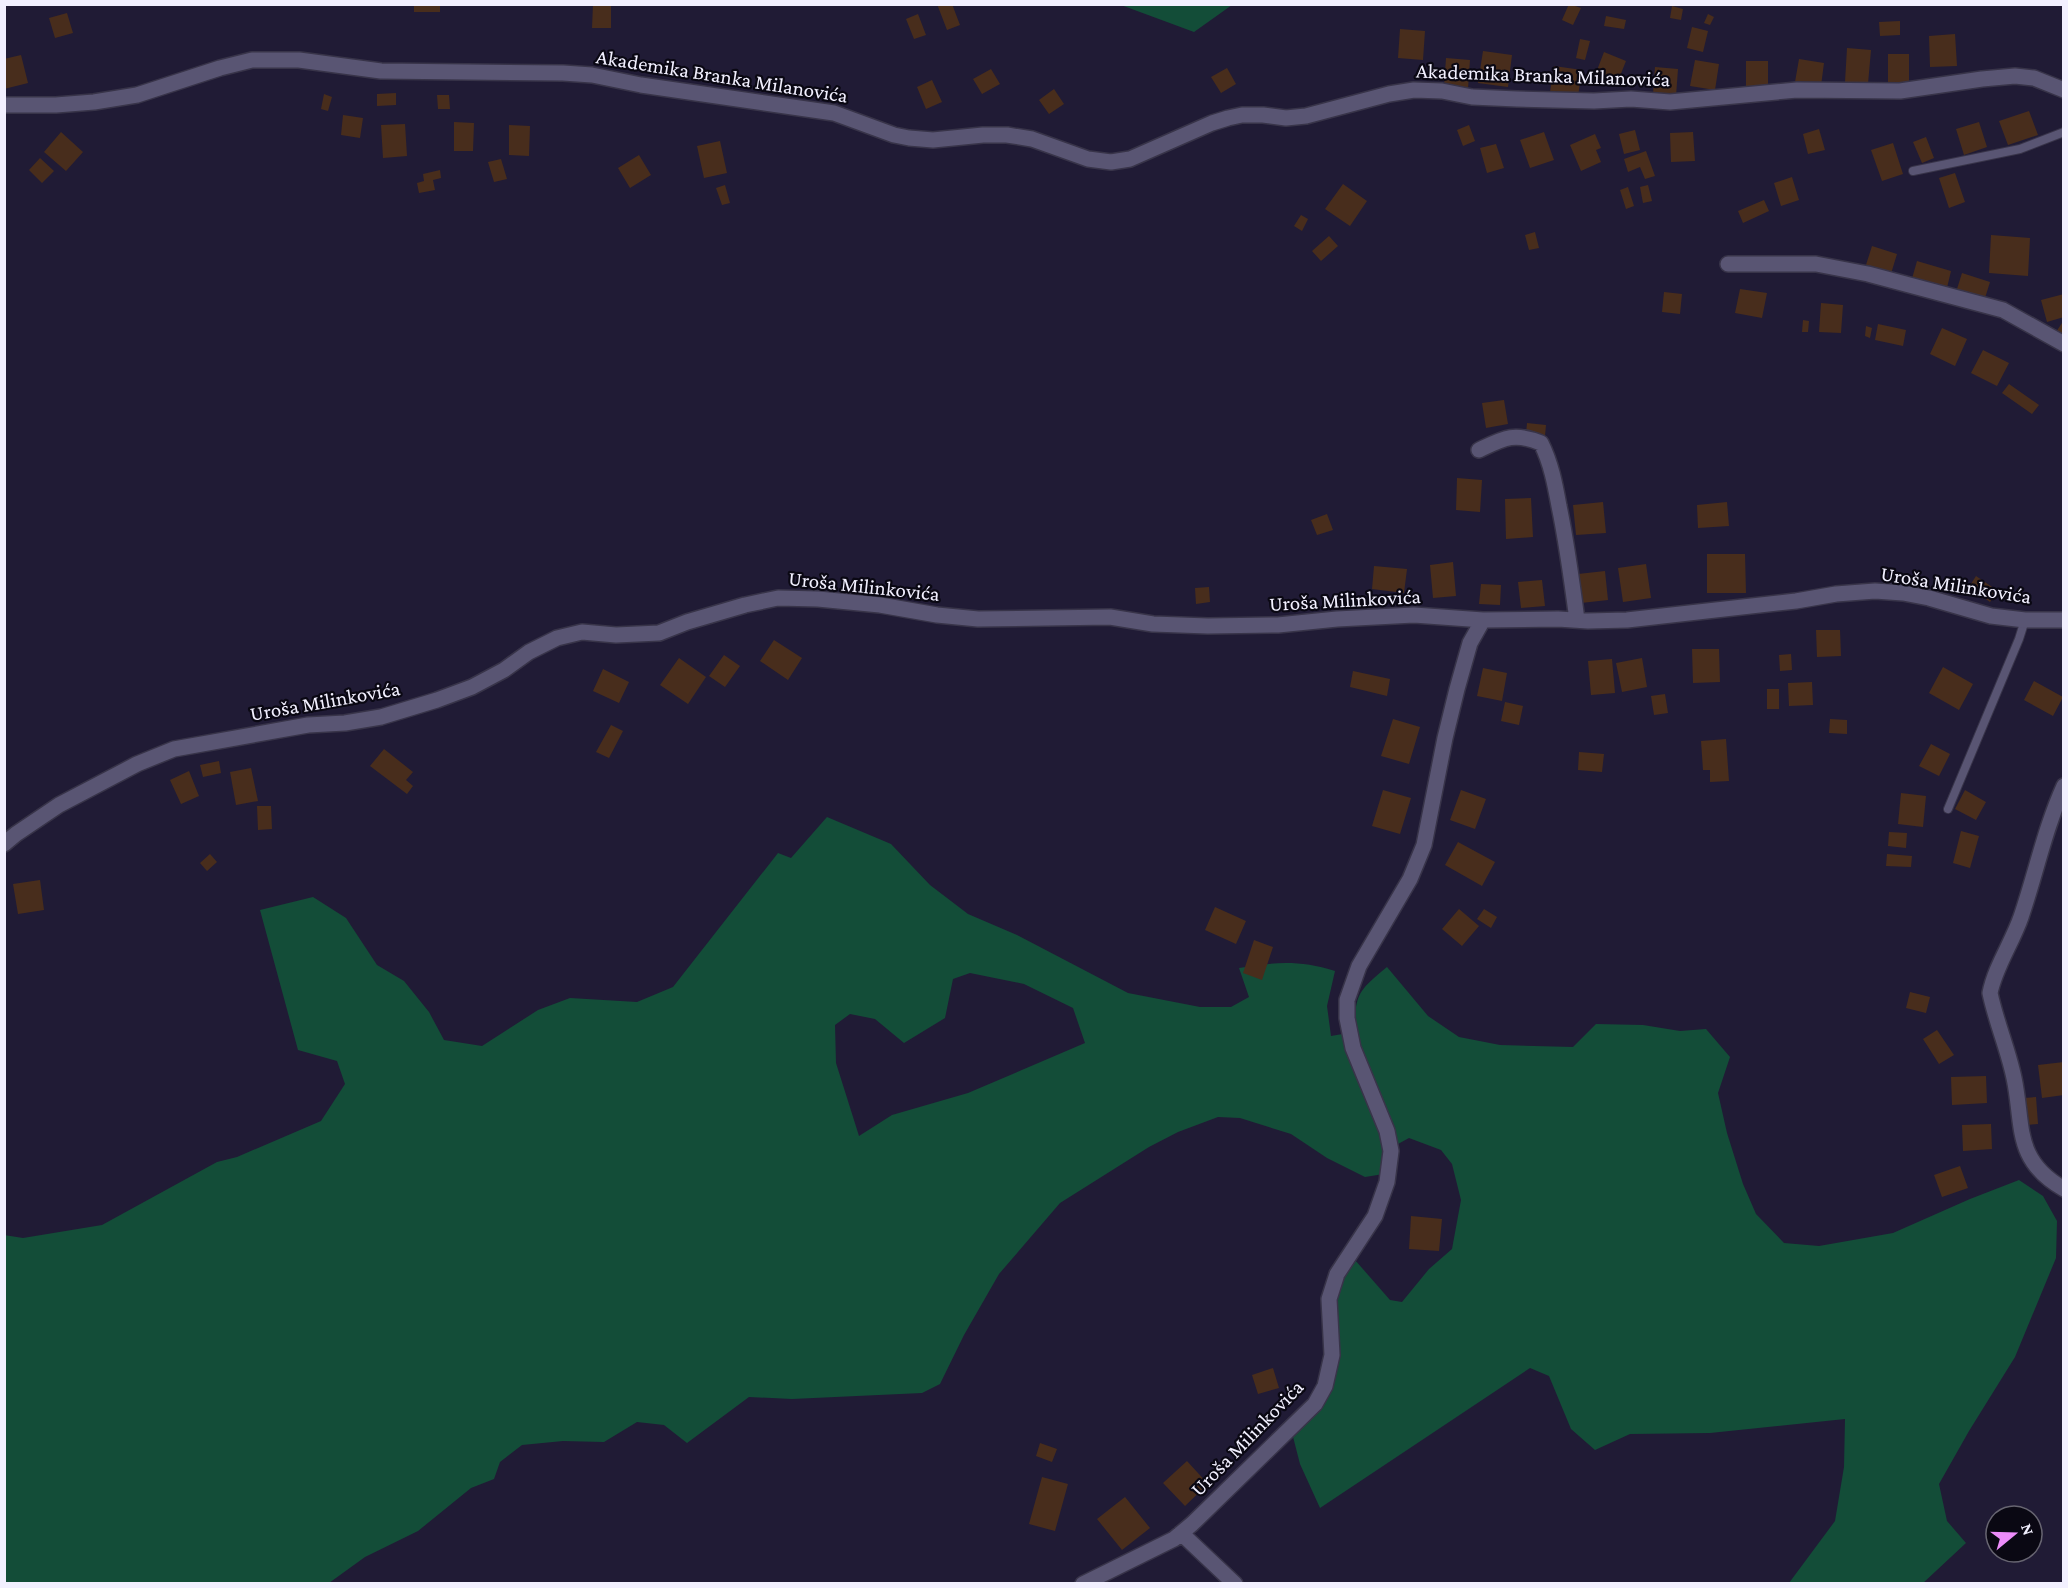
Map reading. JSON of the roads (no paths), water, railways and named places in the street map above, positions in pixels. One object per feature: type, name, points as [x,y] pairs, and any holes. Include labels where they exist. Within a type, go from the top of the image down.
[{"type":"street","name":"Akademika Branka Milanovića","points":[[4,105],[56,105],[137,95],[252,60],[299,60],[381,71],[563,73],[592,75],[641,85],[834,113],[894,135],[909,138],[933,141],[984,135],[1016,136],[1032,139],[1088,159],[1111,162],[1130,159],[1228,118],[1242,115],[1286,118],[1306,116],[1389,94],[1414,90],[1442,91],[1472,97],[1594,101],[1631,99],[1670,102],[1797,90],[1900,91],[2015,76],[2034,78],[2064,90]]},
{"type":"street","points":[[1728,264],[1816,264],[1868,274],[2003,310],[2064,345]]},
{"type":"street","points":[[1479,450],[1506,438],[1527,437],[1541,443],[1550,466],[1566,538],[1577,620]]},
{"type":"street","name":"Uroša Milinkovića","points":[[4,844],[59,805],[137,764],[174,749],[308,725],[345,723],[381,717],[472,687],[504,670],[529,652],[557,638],[582,632],[616,635],[659,633],[687,622],[778,598],[818,598],[978,619],[1110,617],[1153,624],[1208,626],[1278,625],[1414,615],[1483,620],[1627,621],[1875,591],[1929,598],[1991,616],[2025,620],[2064,620]]},
{"type":"street","name":"Uroša Milinkovića","points":[[1083,1584],[1174,1539],[1315,1404],[1325,1386],[1332,1355],[1329,1299],[1337,1274],[1375,1216],[1387,1182],[1391,1151],[1387,1131],[1353,1048],[1347,1018],[1347,1000],[1359,966],[1410,879],[1424,845],[1457,689],[1470,643],[1483,620]]},
{"type":"street","points":[[2064,786],[2051,816],[2021,917],[1990,993],[2014,1079],[2023,1143],[2040,1173],[2064,1189]]},
{"type":"street","points":[[1181,1533],[1235,1584]]},
{"type":"lane","points":[[1913,171],[2020,149],[2064,132]]},
{"type":"lane","points":[[1948,809],[2025,620]]}]
